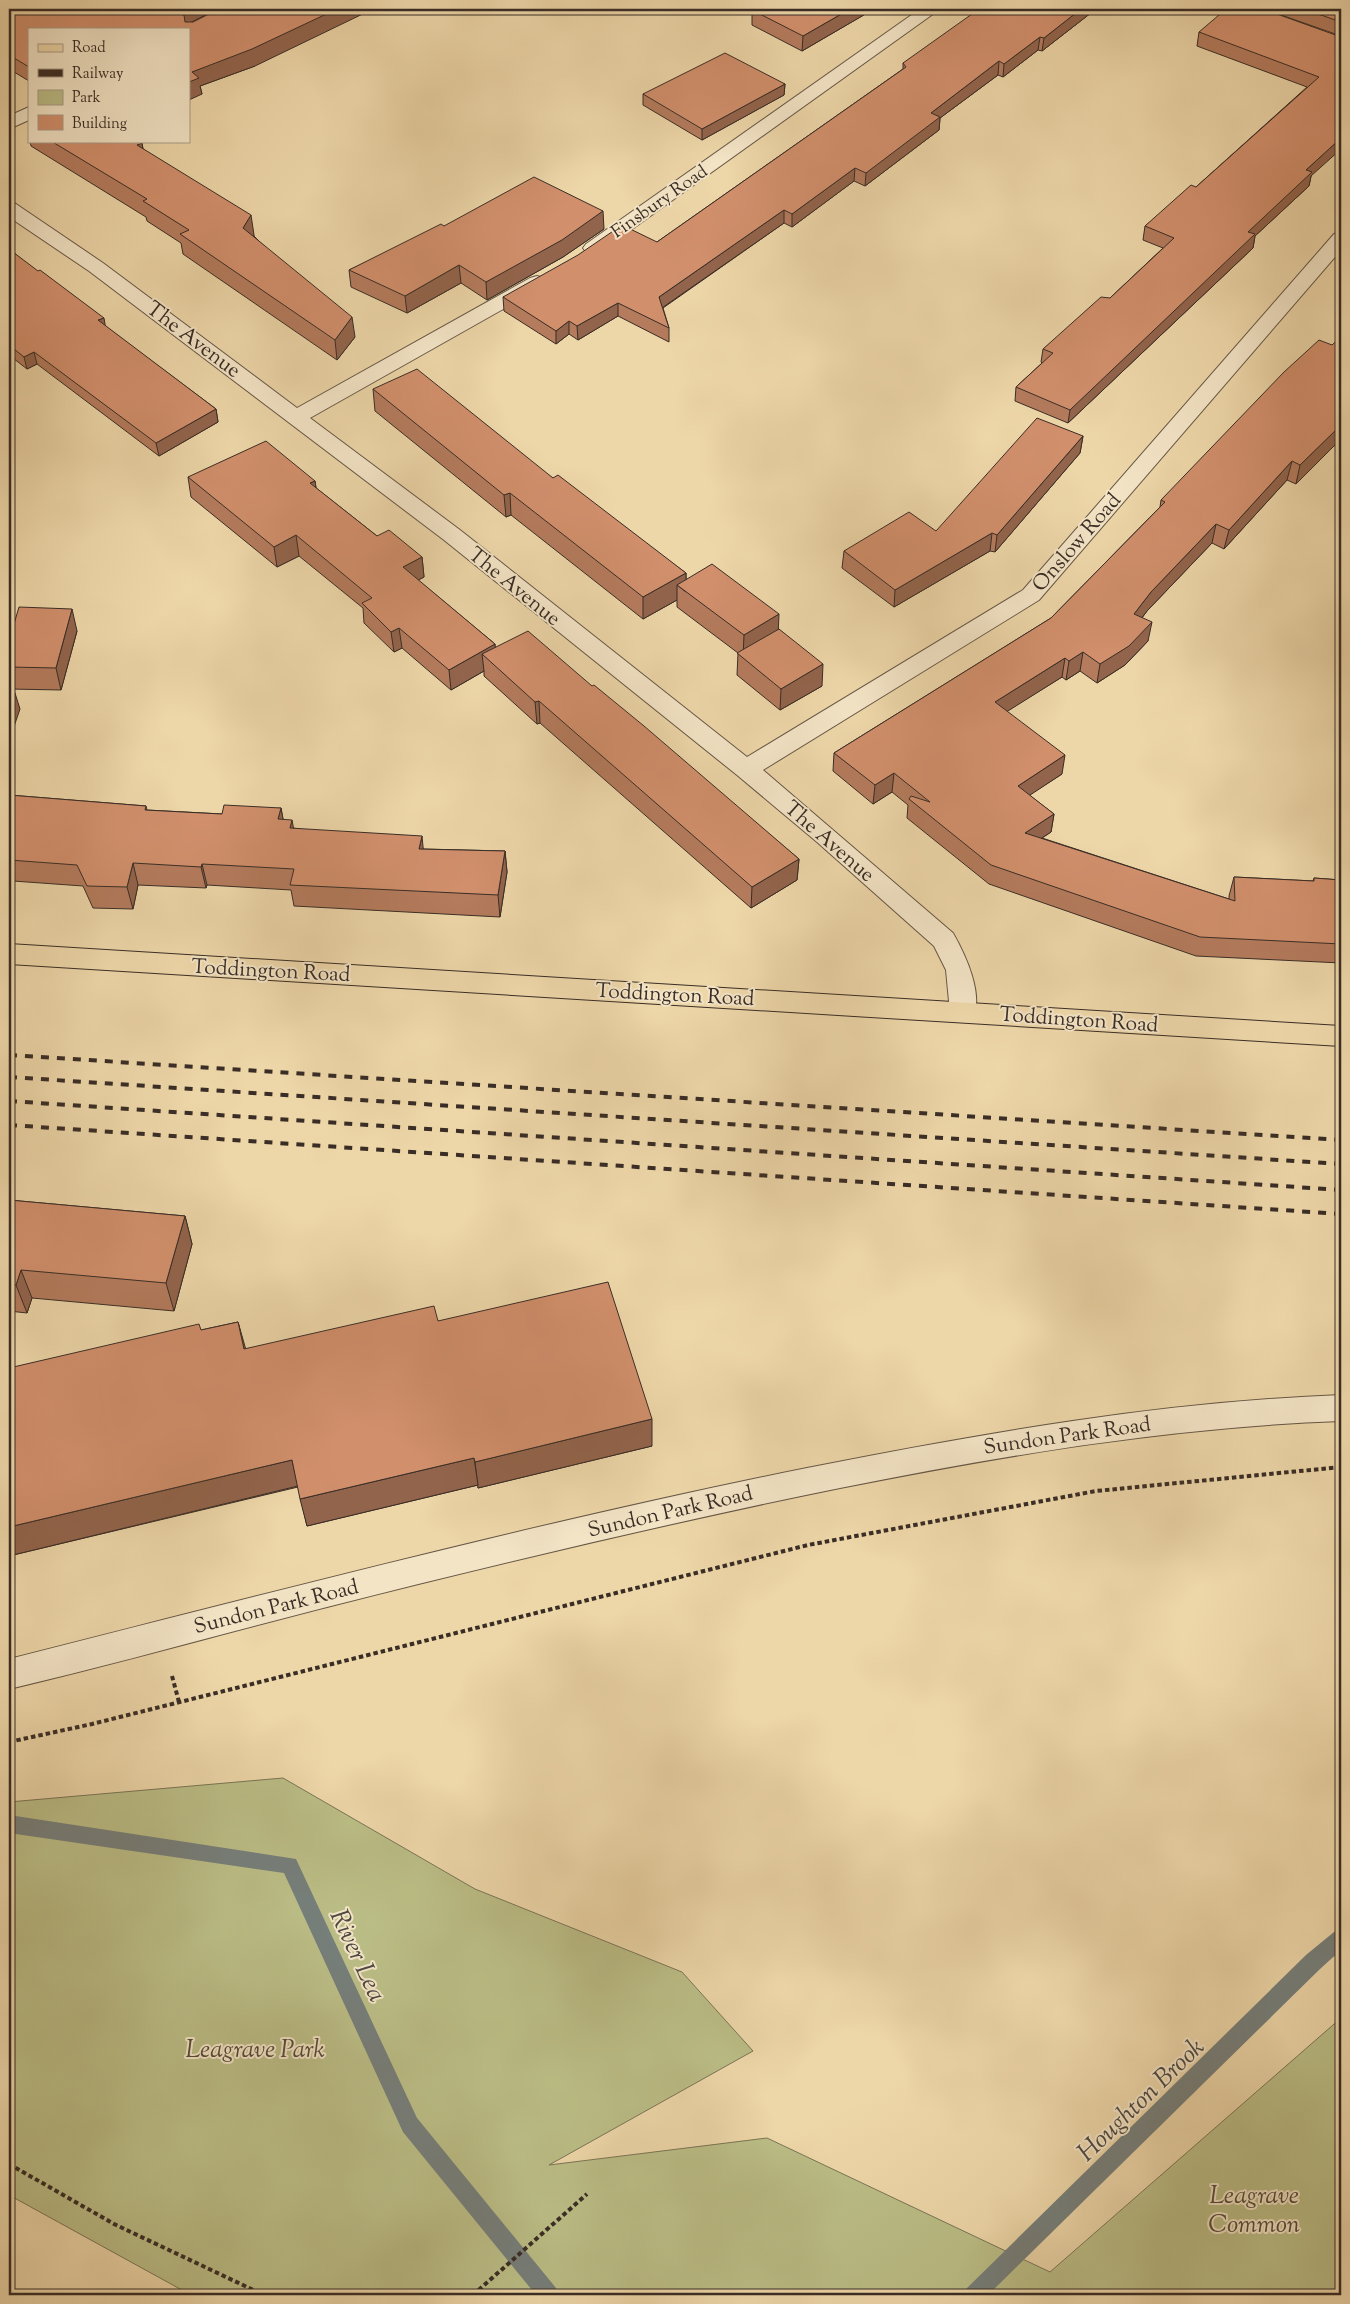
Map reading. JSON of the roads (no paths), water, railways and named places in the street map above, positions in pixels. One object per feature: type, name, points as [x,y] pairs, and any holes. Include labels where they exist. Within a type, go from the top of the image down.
[{"type":"main road","name":"Toddington Road","points":[[9,954],[1341,1036]]},
{"type":"street","name":"Finsbury Road","points":[[580,257],[931,9]]},
{"type":"street","points":[[9,123],[28,114]]},
{"type":"street","name":"The Avenue","points":[[9,208],[96,267],[452,535],[746,770],[944,940],[959,970],[963,1012]]},
{"type":"street","name":"Onslow Road","points":[[746,770],[1031,595],[1341,238]]},
{"type":"street","points":[[296,417],[554,273]]},
{"type":"street","name":"Sundon Park Road","points":[[9,1674],[463,1558],[739,1494],[1005,1443],[1151,1422],[1294,1409],[1341,1408]]},
{"type":"waterway","name":"River Lea","points":[[9,1824],[290,1865],[410,2125],[549,2295]]},
{"type":"waterway","name":"Houghton Brook","points":[[974,2295],[1313,1962],[1341,1938]]},
{"type":"railway","points":[[9,1055],[1341,1140]]},
{"type":"railway","points":[[9,1077],[1341,1164]]},
{"type":"railway","points":[[9,1101],[1341,1190]]},
{"type":"railway","points":[[9,1125],[1341,1214]]},
{"type":"park label","name":"Leagrave Park","points":[[255,2048]]},
{"type":"park label","name":"Leagrave Common","points":[[1254,2208]]}]
